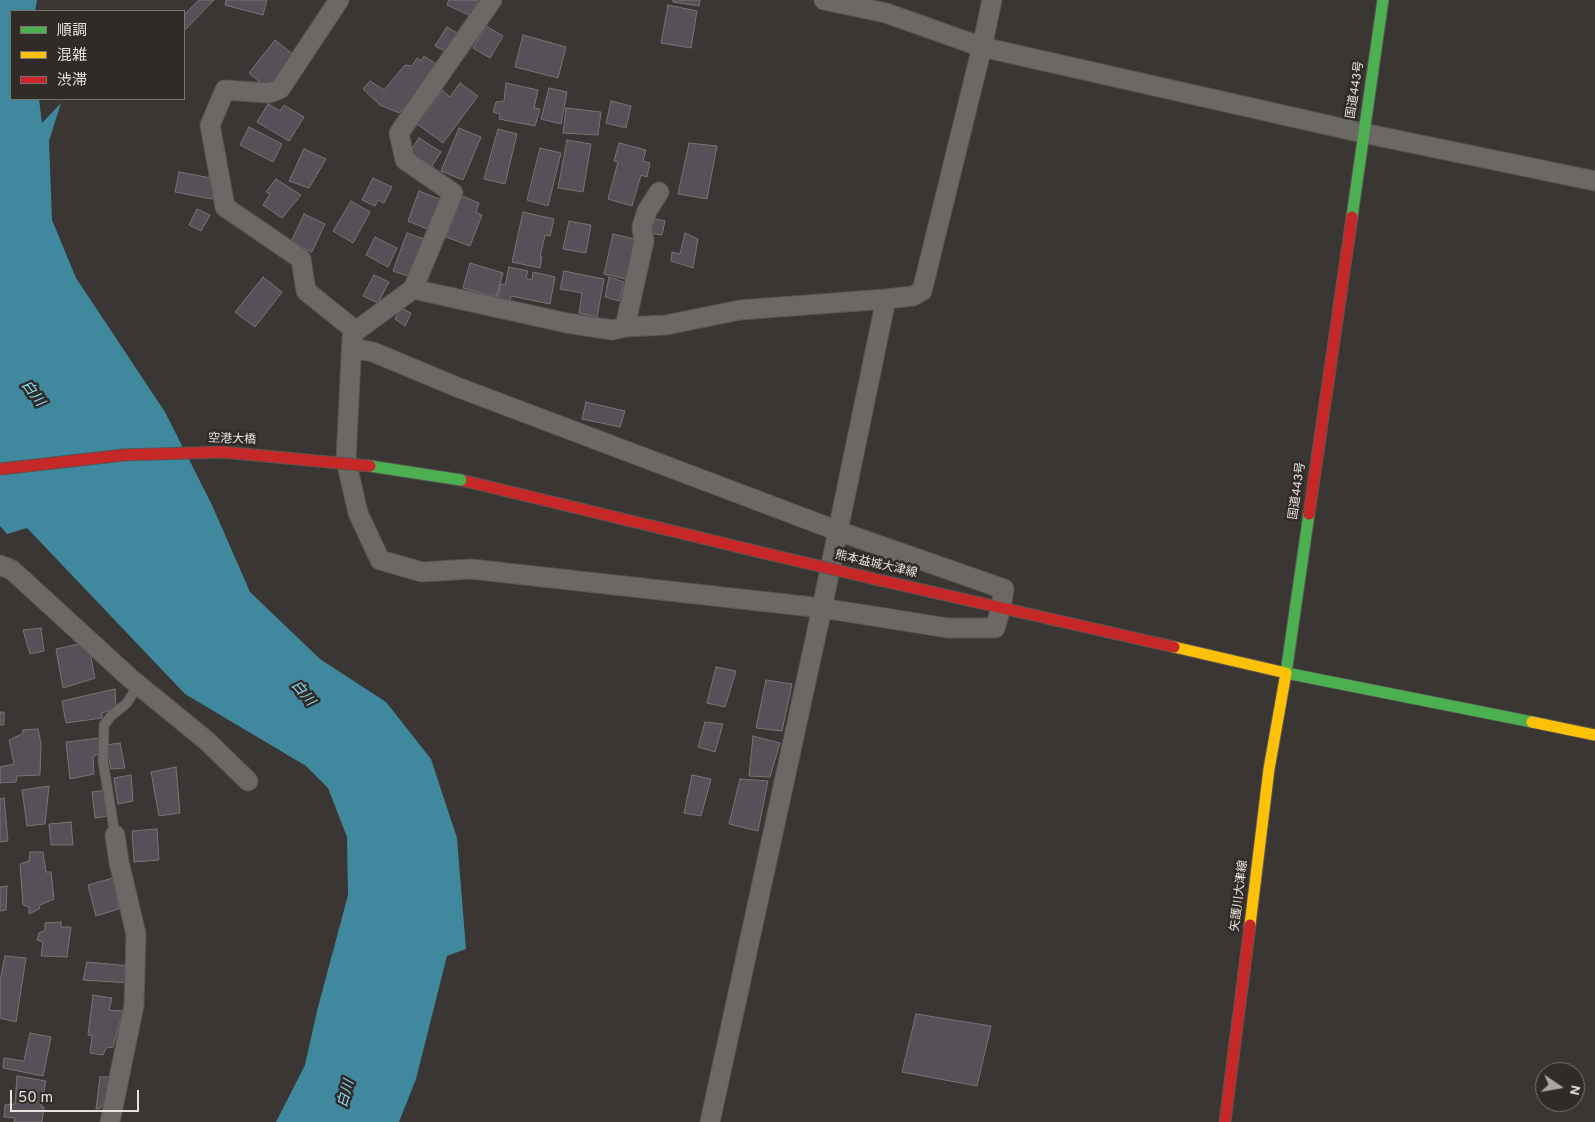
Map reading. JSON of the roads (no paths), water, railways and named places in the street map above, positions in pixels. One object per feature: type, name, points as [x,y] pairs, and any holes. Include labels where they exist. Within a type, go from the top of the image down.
[{"type":"main road","name":"国道443号","points":[[1286,673],[1383,0]]},
{"type":"main road","name":"空港大橋","points":[[0,469],[124,455],[223,452],[354,462],[461,480]]},
{"type":"main road","name":"熊本益城大津線","points":[[461,480],[866,577],[1286,673]]},
{"type":"main road","points":[[1286,673],[1595,735]]},
{"type":"main road","name":"矢護川大津線","points":[[1226,1122],[1269,770],[1286,673]]},
{"type":"street","points":[[339,0],[280,89],[269,93],[225,90],[210,125],[225,207],[301,259],[306,291],[354,340],[373,352],[457,387],[838,531],[1004,589],[995,628],[948,628],[822,608],[471,569],[422,572],[380,560],[358,513],[346,460],[354,340],[413,289],[454,193],[406,160],[399,133],[492,0]]},
{"type":"street","points":[[824,0],[886,13],[982,47],[1363,133],[1595,181]]},
{"type":"street","points":[[413,289],[567,323],[612,330],[625,327],[666,325],[740,310],[913,296],[922,291],[992,0]]},
{"type":"street","points":[[625,327],[644,240],[642,228],[646,211],[659,192]]},
{"type":"street","points":[[710,1122],[822,608],[886,299]]},
{"type":"street","points":[[0,565],[12,570],[138,685],[207,741],[248,781]]},
{"type":"street","points":[[110,1122],[134,1005],[136,934],[115,834]]},
{"type":"lane","points":[[115,834],[103,760],[104,725],[110,716],[127,703],[138,685]]},
{"type":"water","name":"白川","points":[[0,0],[37,0],[35,10],[10,10],[10,100],[39,100],[42,123],[61,103],[49,141],[52,220],[76,278],[165,412],[212,505],[250,592],[320,659],[386,702],[431,759],[457,838],[466,949],[447,956],[416,1079],[399,1122],[276,1122],[305,1065],[317,1011],[348,895],[347,837],[328,788],[306,766],[185,694],[27,528],[7,534],[0,526]]}]
